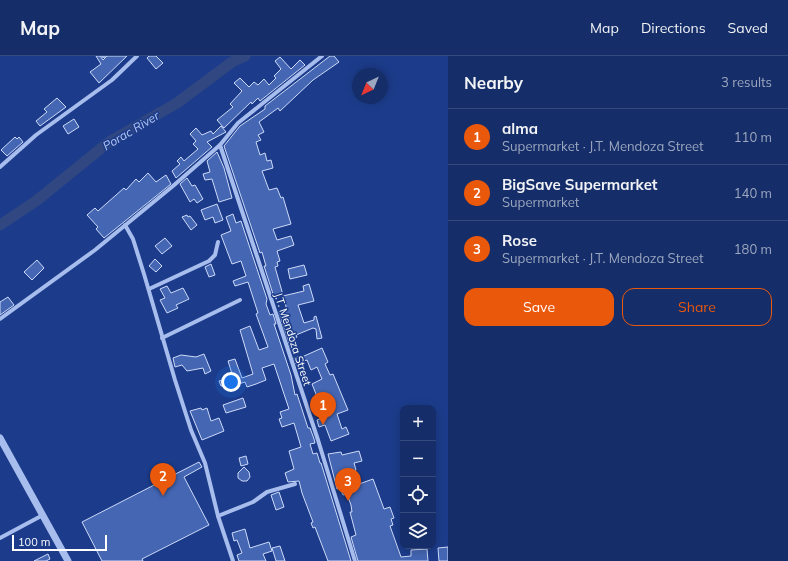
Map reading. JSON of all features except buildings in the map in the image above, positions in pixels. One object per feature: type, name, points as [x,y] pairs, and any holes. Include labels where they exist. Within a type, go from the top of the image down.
[{"type":"street","points":[[0,167],[36,135],[112,80],[137,56]]},
{"type":"street","points":[[0,319],[95,250],[220,145],[238,123],[322,56]]},
{"type":"street","name":"J.T. Mendoza Street","points":[[220,145],[318,440],[355,561]]},
{"type":"street","points":[[125,225],[133,239],[191,430],[205,463],[218,516],[233,561]]},
{"type":"street","points":[[149,289],[209,261],[215,256],[218,242]]},
{"type":"street","points":[[162,338],[240,300]]},
{"type":"street","points":[[0,438],[68,561]]},
{"type":"street","points":[[218,516],[253,502],[267,492],[295,484]]},
{"type":"street","points":[[0,538],[43,515]]},
{"type":"waterway","name":"Porac River","points":[[0,225],[36,201],[109,142],[177,103],[232,62],[245,56]]},
{"type":"place","name":"alma","points":[[323,425]]},
{"type":"place","name":"BigSave Supermarket","points":[[163,496]]},
{"type":"place","name":"Rose","points":[[348,501]]}]
